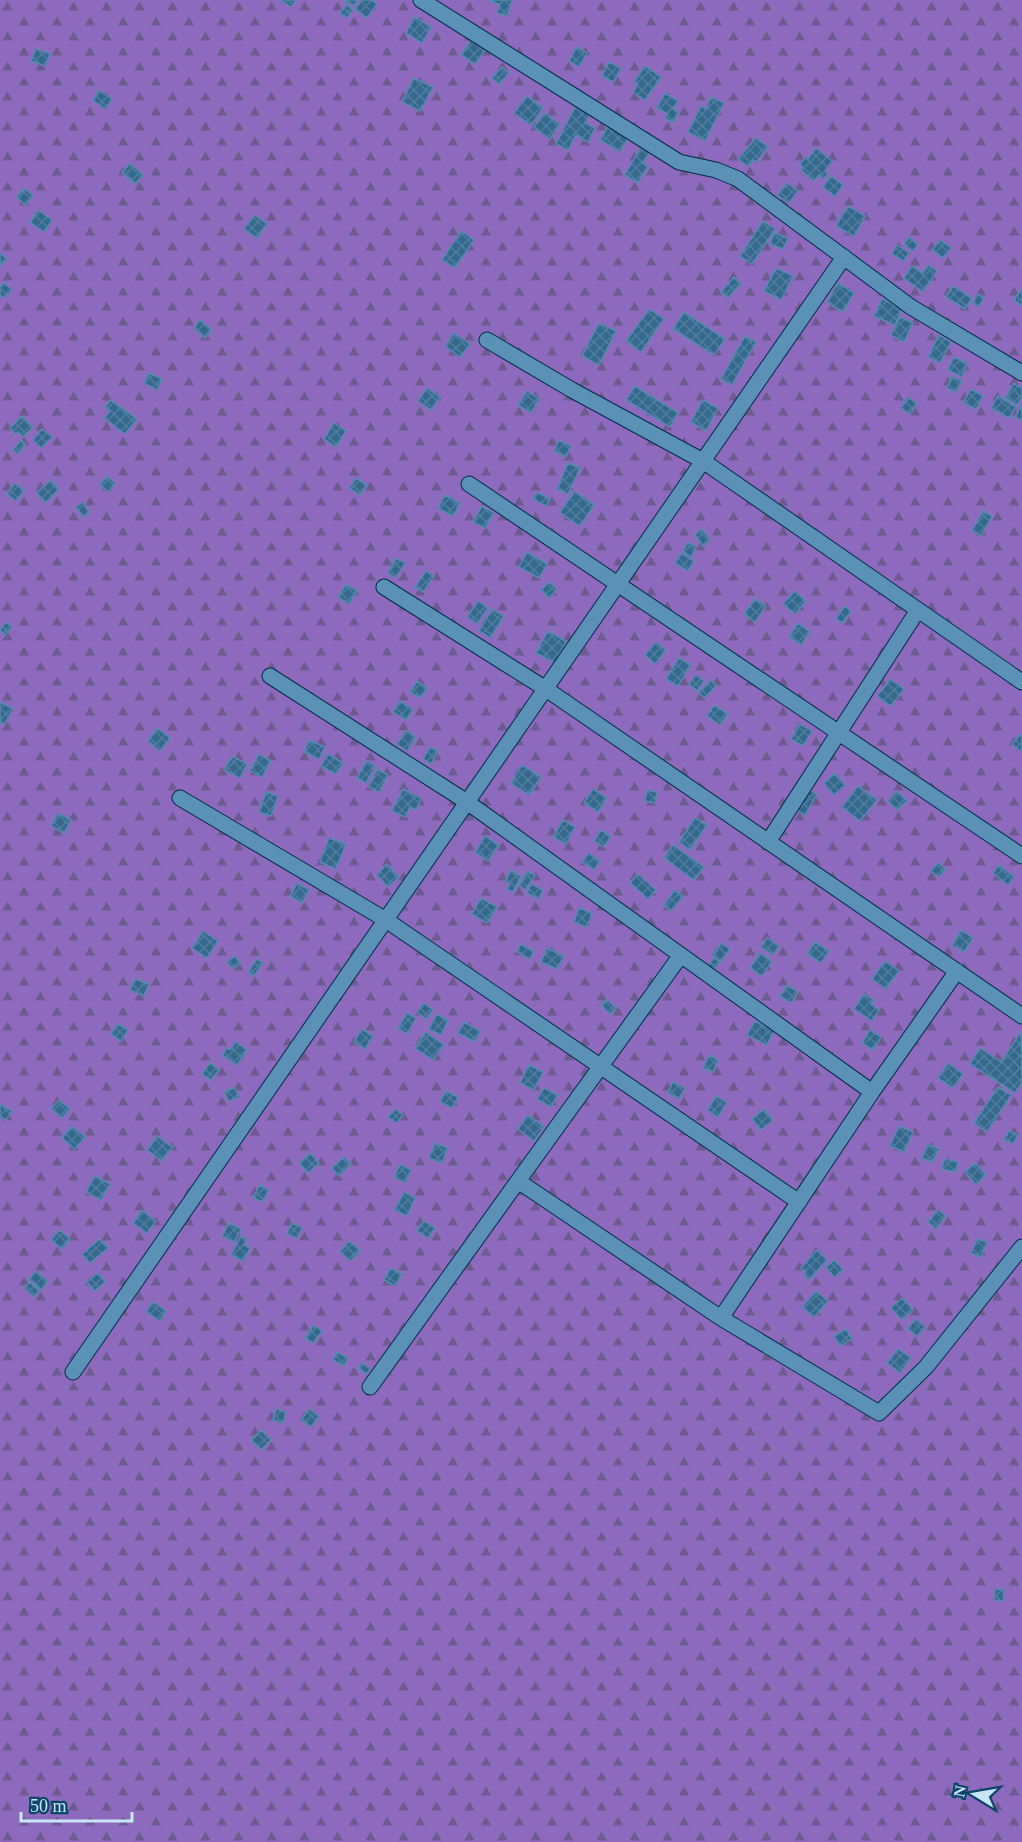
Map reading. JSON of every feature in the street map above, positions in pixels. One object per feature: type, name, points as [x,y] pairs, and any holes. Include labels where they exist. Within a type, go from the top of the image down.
[{"type":"street","points":[[421,0],[679,162],[716,170],[738,179],[911,307],[1022,373]]},
{"type":"street","points":[[73,1372],[844,257]]},
{"type":"street","points":[[487,340],[572,390],[703,461],[1022,682]]},
{"type":"street","points":[[469,484],[1022,856]]},
{"type":"street","points":[[384,587],[546,688],[1022,1016]]},
{"type":"street","points":[[768,842],[918,610]]},
{"type":"street","points":[[270,676],[467,802],[872,1092]]},
{"type":"street","points":[[180,798],[386,920],[799,1202]]},
{"type":"street","points":[[370,1388],[681,955]]},
{"type":"street","points":[[721,1318],[872,1092],[957,971]]},
{"type":"street","points":[[518,1181],[721,1318],[879,1413],[926,1367],[1022,1247]]},
{"type":"green space","points":[[0,0],[1022,0],[1022,1842],[0,1842]]},
{"type":"building","points":[[280,0],[296,0],[291,7]]},
{"type":"building","points":[[344,0],[358,0],[353,6]]},
{"type":"building","points":[[362,0],[371,0],[377,4],[367,18],[355,9]]},
{"type":"building","points":[[489,0],[512,0],[507,16],[497,13],[500,5]]},
{"type":"building","points":[[347,5],[353,10],[347,18],[340,13]]},
{"type":"building","points":[[415,17],[431,27],[422,43],[406,33]]},
{"type":"building","points":[[473,37],[487,47],[475,64],[461,55]]},
{"type":"building","points":[[577,47],[587,53],[579,67],[569,61]]},
{"type":"building","points":[[36,49],[50,54],[45,66],[31,61]]},
{"type":"building","points":[[609,62],[621,68],[613,82],[602,76]]},
{"type":"building","points":[[645,66],[661,77],[645,100],[633,92],[638,84],[634,82]]},
{"type":"building","points":[[502,67],[509,73],[499,84],[492,78]]},
{"type":"building","points":[[414,78],[433,87],[420,111],[402,102]]},
{"type":"building","points":[[99,90],[112,99],[105,109],[93,100]]},
{"type":"building","points":[[665,93],[678,101],[673,109],[679,112],[673,123],[665,118],[668,114],[657,108]]},
{"type":"building","points":[[527,96],[543,108],[531,125],[514,113]]},
{"type":"building","points":[[711,97],[724,103],[705,141],[688,132],[701,106],[706,109]]},
{"type":"building","points":[[576,105],[590,113],[585,123],[595,128],[588,142],[576,135],[568,150],[556,144]]},
{"type":"building","points":[[544,113],[560,124],[550,139],[534,127]]},
{"type":"building","points":[[609,125],[629,136],[620,152],[600,140]]},
{"type":"building","points":[[756,138],[768,147],[756,162],[753,160],[748,166],[738,159]]},
{"type":"building","points":[[641,147],[650,152],[643,163],[648,166],[638,183],[625,175]]},
{"type":"building","points":[[816,148],[832,161],[825,171],[828,174],[824,179],[819,175],[814,181],[801,170],[803,167],[800,164],[806,157],[808,159]]},
{"type":"building","points":[[130,163],[143,175],[135,184],[122,173]]},
{"type":"building","points":[[831,176],[843,185],[835,196],[823,187]]},
{"type":"building","points":[[787,183],[798,191],[789,203],[777,195]]},
{"type":"building","points":[[25,188],[33,196],[25,205],[16,197]]},
{"type":"building","points":[[848,206],[865,216],[854,236],[836,226]]},
{"type":"building","points":[[38,210],[52,220],[44,232],[30,222]]},
{"type":"building","points":[[255,215],[267,224],[257,238],[244,229]]},
{"type":"building","points":[[763,221],[775,229],[752,264],[740,256]]},
{"type":"building","points":[[461,231],[474,240],[455,268],[442,260]]},
{"type":"building","points":[[774,233],[788,238],[783,249],[770,244]]},
{"type":"building","points":[[909,237],[918,244],[913,251],[904,244]]},
{"type":"building","points":[[940,240],[951,248],[943,258],[932,250]]},
{"type":"building","points":[[897,245],[909,253],[904,261],[892,254]]},
{"type":"building","points":[[0,253],[7,259],[0,266]]},
{"type":"building","points":[[928,265],[937,271],[923,292],[904,278],[912,266],[923,273]]},
{"type":"building","points":[[776,268],[793,276],[781,300],[764,291]]},
{"type":"building","points":[[734,277],[741,283],[728,298],[721,292]]},
{"type":"building","points":[[4,283],[12,290],[4,298],[0,295],[0,287]]},
{"type":"building","points":[[838,283],[854,293],[843,312],[827,302]]},
{"type":"building","points":[[953,286],[972,298],[965,309],[946,297]]},
{"type":"building","points":[[1022,289],[1022,306],[1014,300]]},
{"type":"building","points":[[978,294],[984,298],[979,307],[973,303]]},
{"type":"building","points":[[882,299],[902,308],[895,325],[874,316]]},
{"type":"building","points":[[649,309],[664,319],[641,352],[626,341]]},
{"type":"building","points":[[684,312],[725,339],[714,355],[673,329]]},
{"type":"building","points":[[900,317],[913,323],[904,342],[891,335]]},
{"type":"building","points":[[200,320],[212,330],[205,338],[194,328]]},
{"type":"building","points":[[599,323],[616,331],[599,365],[582,356]]},
{"type":"building","points":[[454,333],[470,344],[460,357],[445,346]]},
{"type":"building","points":[[939,335],[951,342],[940,363],[928,357]]},
{"type":"building","points":[[745,336],[756,342],[732,385],[721,379]]},
{"type":"building","points":[[954,357],[967,363],[962,377],[948,370]]},
{"type":"building","points":[[149,373],[162,379],[157,390],[144,383]]},
{"type":"building","points":[[952,376],[962,381],[956,392],[947,388]]},
{"type":"building","points":[[1014,383],[1022,389],[1022,397],[1017,405],[1005,398]]},
{"type":"building","points":[[635,386],[678,413],[670,427],[626,400]]},
{"type":"building","points":[[427,388],[440,397],[431,410],[418,401]]},
{"type":"building","points":[[971,389],[983,396],[976,409],[963,403]]},
{"type":"building","points":[[527,391],[539,399],[531,413],[518,405]]},
{"type":"building","points":[[998,396],[1016,407],[1009,418],[991,408]]},
{"type":"building","points":[[908,397],[917,404],[910,414],[901,408]]},
{"type":"building","points":[[111,400],[137,419],[125,434],[104,418],[110,411],[105,407]]},
{"type":"building","points":[[703,400],[718,408],[706,431],[691,422]]},
{"type":"building","points":[[1022,404],[1022,421],[1015,417]]},
{"type":"building","points":[[22,416],[33,427],[23,437],[18,432],[15,434],[10,428]]},
{"type":"building","points":[[334,423],[346,431],[336,447],[324,439]]},
{"type":"building","points":[[42,429],[52,437],[41,448],[33,440]]},
{"type":"building","points":[[21,440],[26,444],[18,454],[13,450]]},
{"type":"building","points":[[559,440],[571,446],[566,457],[554,451]]},
{"type":"building","points":[[568,463],[580,468],[568,494],[557,489]]},
{"type":"building","points":[[107,476],[115,483],[108,492],[100,485]]},
{"type":"building","points":[[356,478],[367,485],[360,495],[349,488]]},
{"type":"building","points":[[51,480],[59,489],[45,503],[37,493]]},
{"type":"building","points":[[15,483],[24,490],[16,501],[7,494]]},
{"type":"building","points":[[574,491],[594,505],[580,526],[560,513]]},
{"type":"building","points":[[537,492],[550,499],[546,506],[533,499]]},
{"type":"building","points":[[445,495],[460,503],[453,516],[438,508]]},
{"type":"building","points":[[83,502],[89,513],[83,517],[76,507]]},
{"type":"building","points":[[482,506],[494,513],[485,528],[473,522]]},
{"type":"building","points":[[983,511],[992,516],[981,536],[972,531]]},
{"type":"building","points":[[702,529],[710,540],[703,546],[695,535]]},
{"type":"building","points":[[688,542],[696,547],[691,557],[683,551]]},
{"type":"building","points":[[527,552],[547,564],[539,578],[519,567]]},
{"type":"building","points":[[681,553],[694,561],[688,571],[675,563]]},
{"type":"building","points":[[396,558],[405,563],[396,578],[388,573]]},
{"type":"building","points":[[426,571],[434,576],[423,592],[415,587]]},
{"type":"building","points":[[549,582],[557,589],[549,598],[541,590]]},
{"type":"building","points":[[346,584],[357,591],[349,604],[338,597]]},
{"type":"building","points":[[795,591],[806,601],[795,614],[783,604]]},
{"type":"building","points":[[755,599],[766,606],[755,622],[744,614]]},
{"type":"building","points":[[478,601],[488,608],[477,624],[467,617]]},
{"type":"building","points":[[844,606],[851,611],[843,623],[836,619]]},
{"type":"building","points":[[492,609],[504,616],[490,638],[479,631]]},
{"type":"building","points":[[6,622],[12,627],[5,635],[0,630]]},
{"type":"building","points":[[798,623],[810,632],[801,645],[789,637]]},
{"type":"building","points":[[548,631],[566,641],[555,663],[536,653]]},
{"type":"building","points":[[656,642],[666,650],[655,664],[645,655]]},
{"type":"building","points":[[679,658],[691,665],[678,686],[666,679]]},
{"type":"building","points":[[696,675],[704,681],[697,691],[689,684]]},
{"type":"building","points":[[890,679],[904,689],[891,706],[877,696]]},
{"type":"building","points":[[711,680],[716,686],[704,698],[699,692]]},
{"type":"building","points":[[417,681],[427,688],[421,698],[410,692]]},
{"type":"building","points":[[400,701],[413,709],[406,720],[393,712]]},
{"type":"building","points":[[0,702],[13,709],[4,725],[0,722]]},
{"type":"building","points":[[714,705],[728,714],[720,725],[707,716]]},
{"type":"building","points":[[800,724],[812,731],[803,746],[791,739]]},
{"type":"building","points":[[157,728],[170,738],[160,751],[148,741]]},
{"type":"building","points":[[406,730],[416,737],[407,751],[397,744]]},
{"type":"building","points":[[1022,733],[1022,748],[1020,751],[1012,744]]},
{"type":"building","points":[[309,740],[325,747],[319,759],[304,752]]},
{"type":"building","points":[[430,747],[438,751],[431,764],[423,759]]},
{"type":"building","points":[[259,754],[271,761],[262,777],[250,771]]},
{"type":"building","points":[[328,754],[343,763],[336,774],[321,766]]},
{"type":"building","points":[[232,756],[247,764],[240,778],[224,770]]},
{"type":"building","points":[[367,761],[375,766],[366,783],[357,778]]},
{"type":"building","points":[[522,765],[541,777],[529,795],[511,783]]},
{"type":"building","points":[[377,769],[388,775],[379,792],[369,787]]},
{"type":"building","points":[[835,773],[845,785],[834,795],[824,783]]},
{"type":"building","points":[[858,786],[877,800],[860,821],[842,807]]},
{"type":"building","points":[[403,789],[421,798],[416,810],[410,807],[405,817],[392,811]]},
{"type":"building","points":[[593,789],[607,798],[598,812],[584,803]]},
{"type":"building","points":[[647,790],[657,792],[655,803],[645,801]]},
{"type":"building","points":[[809,790],[817,794],[805,815],[797,811]]},
{"type":"building","points":[[897,791],[907,801],[897,810],[888,801]]},
{"type":"building","points":[[266,792],[278,796],[271,816],[259,812]]},
{"type":"building","points":[[58,813],[71,820],[64,833],[51,826]]},
{"type":"building","points":[[695,818],[707,825],[690,850],[679,842]]},
{"type":"building","points":[[563,820],[575,827],[566,844],[553,837]]},
{"type":"building","points":[[601,830],[611,836],[604,847],[594,841]]},
{"type":"building","points":[[485,836],[499,845],[488,861],[475,852]]},
{"type":"building","points":[[329,838],[346,844],[336,869],[320,862]]},
{"type":"building","points":[[673,845],[704,867],[694,880],[664,858]]},
{"type":"building","points":[[589,853],[600,861],[594,870],[582,862]]},
{"type":"building","points":[[938,863],[946,869],[939,877],[931,871]]},
{"type":"building","points":[[387,864],[399,877],[388,887],[377,875]]},
{"type":"building","points":[[999,865],[1014,877],[1008,885],[993,873]]},
{"type":"building","points":[[511,870],[521,876],[513,892],[507,889],[510,884],[505,881]]},
{"type":"building","points":[[528,871],[535,875],[525,890],[519,885]]},
{"type":"building","points":[[638,874],[656,890],[648,899],[630,883]]},
{"type":"building","points":[[297,883],[309,890],[302,903],[290,896]]},
{"type":"building","points":[[531,884],[543,890],[539,899],[527,893]]},
{"type":"building","points":[[675,890],[683,896],[671,911],[664,905]]},
{"type":"building","points":[[481,898],[497,907],[487,923],[472,914]]},
{"type":"building","points":[[579,908],[592,913],[587,927],[574,922]]},
{"type":"building","points":[[961,930],[973,938],[964,952],[952,945]]},
{"type":"building","points":[[203,931],[218,941],[207,958],[192,948]]},
{"type":"building","points":[[767,938],[779,946],[773,955],[761,947]]},
{"type":"building","points":[[815,942],[829,951],[821,963],[807,954]]},
{"type":"building","points":[[721,943],[730,949],[721,962],[713,956]]},
{"type":"building","points":[[520,944],[534,951],[530,959],[517,952]]},
{"type":"building","points":[[547,948],[564,956],[557,969],[541,962]]},
{"type":"building","points":[[760,953],[772,961],[762,976],[750,968]]},
{"type":"building","points":[[235,956],[240,963],[233,969],[227,962]]},
{"type":"building","points":[[714,958],[720,962],[713,971],[707,967]]},
{"type":"building","points":[[257,959],[263,963],[254,976],[248,972]]},
{"type":"building","points":[[885,961],[899,971],[886,989],[872,979]]},
{"type":"building","points":[[135,979],[149,984],[144,996],[130,990]]},
{"type":"building","points":[[787,985],[798,992],[791,1003],[780,996]]},
{"type":"building","points":[[864,994],[874,1000],[871,1004],[879,1010],[872,1021],[854,1009]]},
{"type":"building","points":[[607,999],[616,1008],[610,1014],[601,1005]]},
{"type":"building","points":[[424,1003],[433,1010],[426,1019],[417,1012]]},
{"type":"building","points":[[407,1013],[416,1018],[407,1034],[398,1028]]},
{"type":"building","points":[[437,1014],[448,1020],[441,1035],[429,1029]]},
{"type":"building","points":[[755,1021],[774,1031],[767,1045],[747,1035]]},
{"type":"building","points":[[464,1022],[480,1031],[475,1042],[458,1033]]},
{"type":"building","points":[[118,1024],[128,1030],[121,1041],[111,1034]]},
{"type":"building","points":[[362,1029],[373,1036],[365,1049],[354,1042]]},
{"type":"building","points":[[870,1030],[881,1037],[873,1050],[862,1043]]},
{"type":"building","points":[[426,1032],[444,1045],[433,1060],[415,1048]]},
{"type":"building","points":[[1021,1032],[1022,1082],[1015,1093],[970,1064],[980,1048],[1001,1062]]},
{"type":"building","points":[[236,1042],[247,1050],[237,1065],[222,1055]]},
{"type":"building","points":[[709,1055],[718,1060],[713,1072],[703,1068]]},
{"type":"building","points":[[210,1063],[219,1070],[211,1080],[202,1074]]},
{"type":"building","points":[[948,1063],[963,1074],[953,1088],[938,1078]]},
{"type":"building","points":[[529,1065],[543,1072],[534,1090],[520,1083]]},
{"type":"building","points":[[673,1082],[685,1088],[679,1099],[668,1093]]},
{"type":"building","points":[[234,1087],[239,1097],[229,1101],[224,1092]]},
{"type":"building","points":[[998,1087],[1011,1095],[987,1132],[974,1123]]},
{"type":"building","points":[[544,1088],[558,1095],[551,1107],[537,1099]]},
{"type":"building","points":[[446,1091],[458,1097],[452,1108],[440,1102]]},
{"type":"building","points":[[716,1096],[727,1102],[718,1117],[708,1110]]},
{"type":"building","points":[[59,1100],[70,1109],[62,1118],[51,1109]]},
{"type":"building","points":[[0,1104],[12,1111],[6,1120],[0,1117]]},
{"type":"building","points":[[395,1109],[403,1115],[397,1123],[388,1117]]},
{"type":"building","points":[[764,1109],[773,1120],[761,1130],[752,1119]]},
{"type":"building","points":[[528,1115],[544,1127],[534,1141],[518,1129]]},
{"type":"building","points":[[72,1126],[85,1137],[75,1149],[62,1138]]},
{"type":"building","points":[[899,1126],[913,1132],[904,1152],[890,1146]]},
{"type":"building","points":[[1009,1131],[1018,1135],[1013,1144],[1004,1140]]},
{"type":"building","points":[[157,1136],[172,1147],[174,1145],[162,1161],[147,1150]]},
{"type":"building","points":[[435,1143],[448,1148],[442,1163],[429,1158]]},
{"type":"building","points":[[928,1144],[939,1149],[932,1162],[922,1158]]},
{"type":"building","points":[[310,1153],[319,1163],[308,1173],[299,1163]]},
{"type":"building","points":[[344,1157],[351,1164],[339,1176],[332,1168]]},
{"type":"building","points":[[944,1159],[958,1162],[956,1172],[942,1169]]},
{"type":"building","points":[[975,1163],[986,1175],[976,1185],[965,1172]]},
{"type":"building","points":[[400,1164],[411,1170],[405,1183],[394,1177]]},
{"type":"building","points":[[95,1176],[110,1184],[101,1200],[86,1192]]},
{"type":"building","points":[[260,1185],[269,1190],[262,1202],[253,1197]]},
{"type":"building","points":[[404,1192],[415,1198],[407,1216],[395,1210]]},
{"type":"building","points":[[142,1210],[156,1221],[147,1233],[133,1223]]},
{"type":"building","points":[[938,1210],[946,1216],[936,1229],[928,1222]]},
{"type":"building","points":[[424,1221],[435,1228],[428,1238],[417,1231]]},
{"type":"building","points":[[229,1223],[241,1229],[234,1242],[222,1236]]},
{"type":"building","points":[[292,1223],[302,1228],[297,1238],[287,1234]]},
{"type":"building","points":[[59,1230],[70,1239],[62,1249],[51,1240]]},
{"type":"building","points":[[241,1236],[247,1239],[244,1245],[250,1248],[243,1261],[231,1255]]},
{"type":"building","points":[[100,1239],[108,1248],[90,1263],[82,1254]]},
{"type":"building","points":[[977,1239],[987,1242],[981,1257],[971,1253]]},
{"type":"building","points":[[349,1241],[360,1250],[351,1261],[340,1252]]},
{"type":"building","points":[[817,1250],[827,1260],[809,1280],[804,1275],[806,1272],[801,1268]]},
{"type":"building","points":[[835,1260],[843,1270],[834,1277],[826,1267]]},
{"type":"building","points":[[391,1268],[402,1274],[395,1286],[384,1280]]},
{"type":"building","points":[[36,1271],[48,1281],[41,1290],[29,1279]]},
{"type":"building","points":[[98,1273],[105,1282],[95,1291],[87,1282]]},
{"type":"building","points":[[30,1282],[39,1291],[34,1297],[24,1288]]},
{"type":"building","points":[[816,1291],[828,1301],[814,1317],[802,1307]]},
{"type":"building","points":[[902,1298],[913,1310],[902,1320],[891,1308]]},
{"type":"building","points":[[153,1302],[166,1311],[160,1321],[146,1312]]},
{"type":"building","points":[[915,1319],[925,1327],[917,1336],[908,1329]]},
{"type":"building","points":[[314,1325],[322,1331],[313,1343],[305,1338]]},
{"type":"building","points":[[846,1329],[852,1339],[840,1346],[834,1336]]},
{"type":"building","points":[[898,1349],[911,1358],[900,1373],[887,1363]]},
{"type":"building","points":[[337,1352],[348,1358],[344,1366],[333,1360]]},
{"type":"building","points":[[362,1363],[370,1369],[367,1374],[358,1368]]},
{"type":"building","points":[[276,1409],[286,1412],[283,1423],[273,1420]]},
{"type":"building","points":[[309,1409],[319,1416],[311,1427],[301,1420]]},
{"type":"building","points":[[261,1430],[271,1440],[261,1450],[251,1440]]},
{"type":"building","points":[[995,1589],[1004,1590],[1003,1601],[994,1600]]}]
